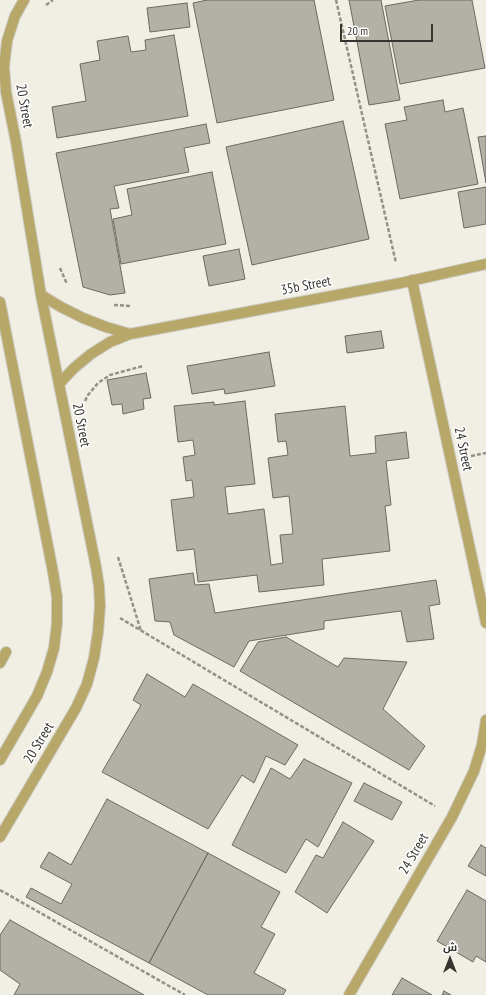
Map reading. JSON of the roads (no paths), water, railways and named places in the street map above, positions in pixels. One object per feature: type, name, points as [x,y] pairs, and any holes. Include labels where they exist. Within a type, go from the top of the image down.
[{"type":"street","name":"20 Street","points":[[0,837],[76,708],[87,684],[94,658],[100,606],[96,567],[41,294],[16,142],[6,92],[4,67],[7,41],[15,16],[24,0]]},
{"type":"street","name":"35b Street","points":[[59,384],[90,354],[110,342],[130,334],[401,283],[486,264]]},
{"type":"street","name":"24 Street","points":[[412,280],[486,623]]},
{"type":"street","name":"35b Street","points":[[41,294],[84,318],[106,327],[130,334]]},
{"type":"street","name":"20 Street","points":[[0,302],[57,597],[57,623],[54,648],[47,672],[37,696],[0,760]]},
{"type":"street","points":[[0,663],[6,652]]},
{"type":"street","name":"24 Street","points":[[349,995],[452,817],[474,771],[482,744],[486,720]]}]
